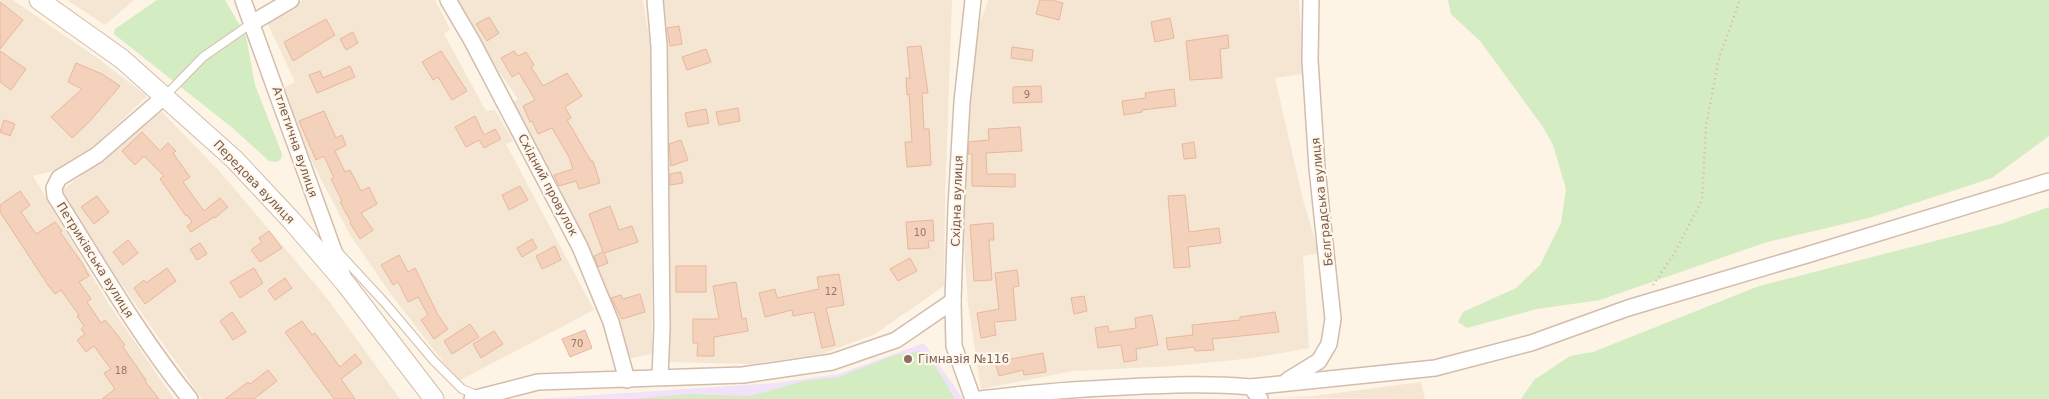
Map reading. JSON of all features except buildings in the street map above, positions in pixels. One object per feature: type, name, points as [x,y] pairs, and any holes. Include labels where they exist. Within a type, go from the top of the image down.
[{"type":"street","name":"Передова вулиця","points":[[39,0],[122,59],[234,159],[292,221],[346,284],[434,399]]},
{"type":"street","name":"Атлетична вулиця","points":[[243,0],[346,284]]},
{"type":"street","points":[[252,23],[291,0]]},
{"type":"street","name":"Східний провулок","points":[[448,0],[476,49],[580,247],[611,322],[627,380]]},
{"type":"street","points":[[655,0],[659,46],[662,319],[660,377]]},
{"type":"street","name":"Східна вулиця","points":[[973,0],[962,102],[956,208],[954,301],[954,346],[973,399]]},
{"type":"street","name":"Бєлградська вулиця","points":[[1284,382],[1319,361],[1328,344],[1333,319],[1317,168],[1310,60],[1311,0]]},
{"type":"street","name":"Петриківська вулиця","points":[[165,96],[97,155],[59,178],[54,188],[55,196],[141,332],[190,399]]},
{"type":"street","points":[[980,399],[1042,391],[1172,384],[1223,384],[1256,393],[1284,382],[1435,368],[1531,343],[1639,304],[1810,254],[2049,180]]},
{"type":"street","points":[[476,398],[538,382],[743,376],[832,362],[896,340],[954,301]]},
{"type":"lane","points":[[165,96],[203,57],[252,23]]},
{"type":"lane","points":[[330,243],[385,303],[434,361],[462,389],[476,398]]},
{"type":"path","points":[[1639,304],[1674,254],[1702,200],[1706,125],[1719,58],[1740,0]]},
{"type":"shaded area","points":[[0,0],[13,0],[97,58],[147,96],[98,143],[56,170],[33,176],[108,303],[174,399],[0,399]]},
{"type":"shaded area","points":[[67,0],[134,0],[105,25]]},
{"type":"shaded area","points":[[303,0],[435,0],[450,29],[444,34],[486,111],[495,110],[513,141],[506,144],[594,310],[460,380],[444,363],[390,293],[350,235],[306,150],[284,88],[295,82],[267,22]]},
{"type":"shaded area","points":[[455,0],[643,0],[651,49],[652,354],[627,359],[509,105],[518,99],[487,54]]},
{"type":"shaded area","points":[[659,0],[952,0],[944,286],[875,334],[822,354],[752,364],[669,362]]},
{"type":"shaded area","points":[[988,0],[1299,0],[1303,74],[1275,78],[1303,200],[1319,253],[1303,256],[1309,348],[1253,358],[1174,366],[1073,371],[981,389],[968,304],[962,215],[966,123],[975,37]]},
{"type":"shaded area","points":[[161,111],[221,173],[326,297],[400,399],[202,399],[58,194]]},
{"type":"shaded area","name":"Гімназія №116","points":[[924,343],[963,399],[537,399],[775,383],[839,374]]},
{"type":"shaded area","points":[[1421,382],[1425,399],[1273,398],[1314,396]]},
{"type":"green space","points":[[157,0],[225,0],[246,36],[255,85],[282,154],[281,159],[277,162],[269,161],[235,130],[114,34],[115,29]]},
{"type":"green space","points":[[1448,0],[2049,0],[2049,136],[1992,178],[1869,218],[1767,242],[1600,300],[1537,309],[1467,328],[1458,322],[1463,312],[1516,288],[1540,265],[1561,223],[1566,189],[1553,145],[1543,127],[1480,41],[1451,14]]},
{"type":"green space","points":[[2049,207],[2049,399],[1521,399],[1534,380],[1570,356],[1593,352],[1759,286],[2001,224]]},
{"type":"green space","name":"Гімназія №116","points":[[921,351],[940,373],[954,399],[635,399],[687,394],[750,396],[804,381],[839,377],[895,355]]},
{"type":"place","name":"Гімназія №116","points":[[908,359]]}]
